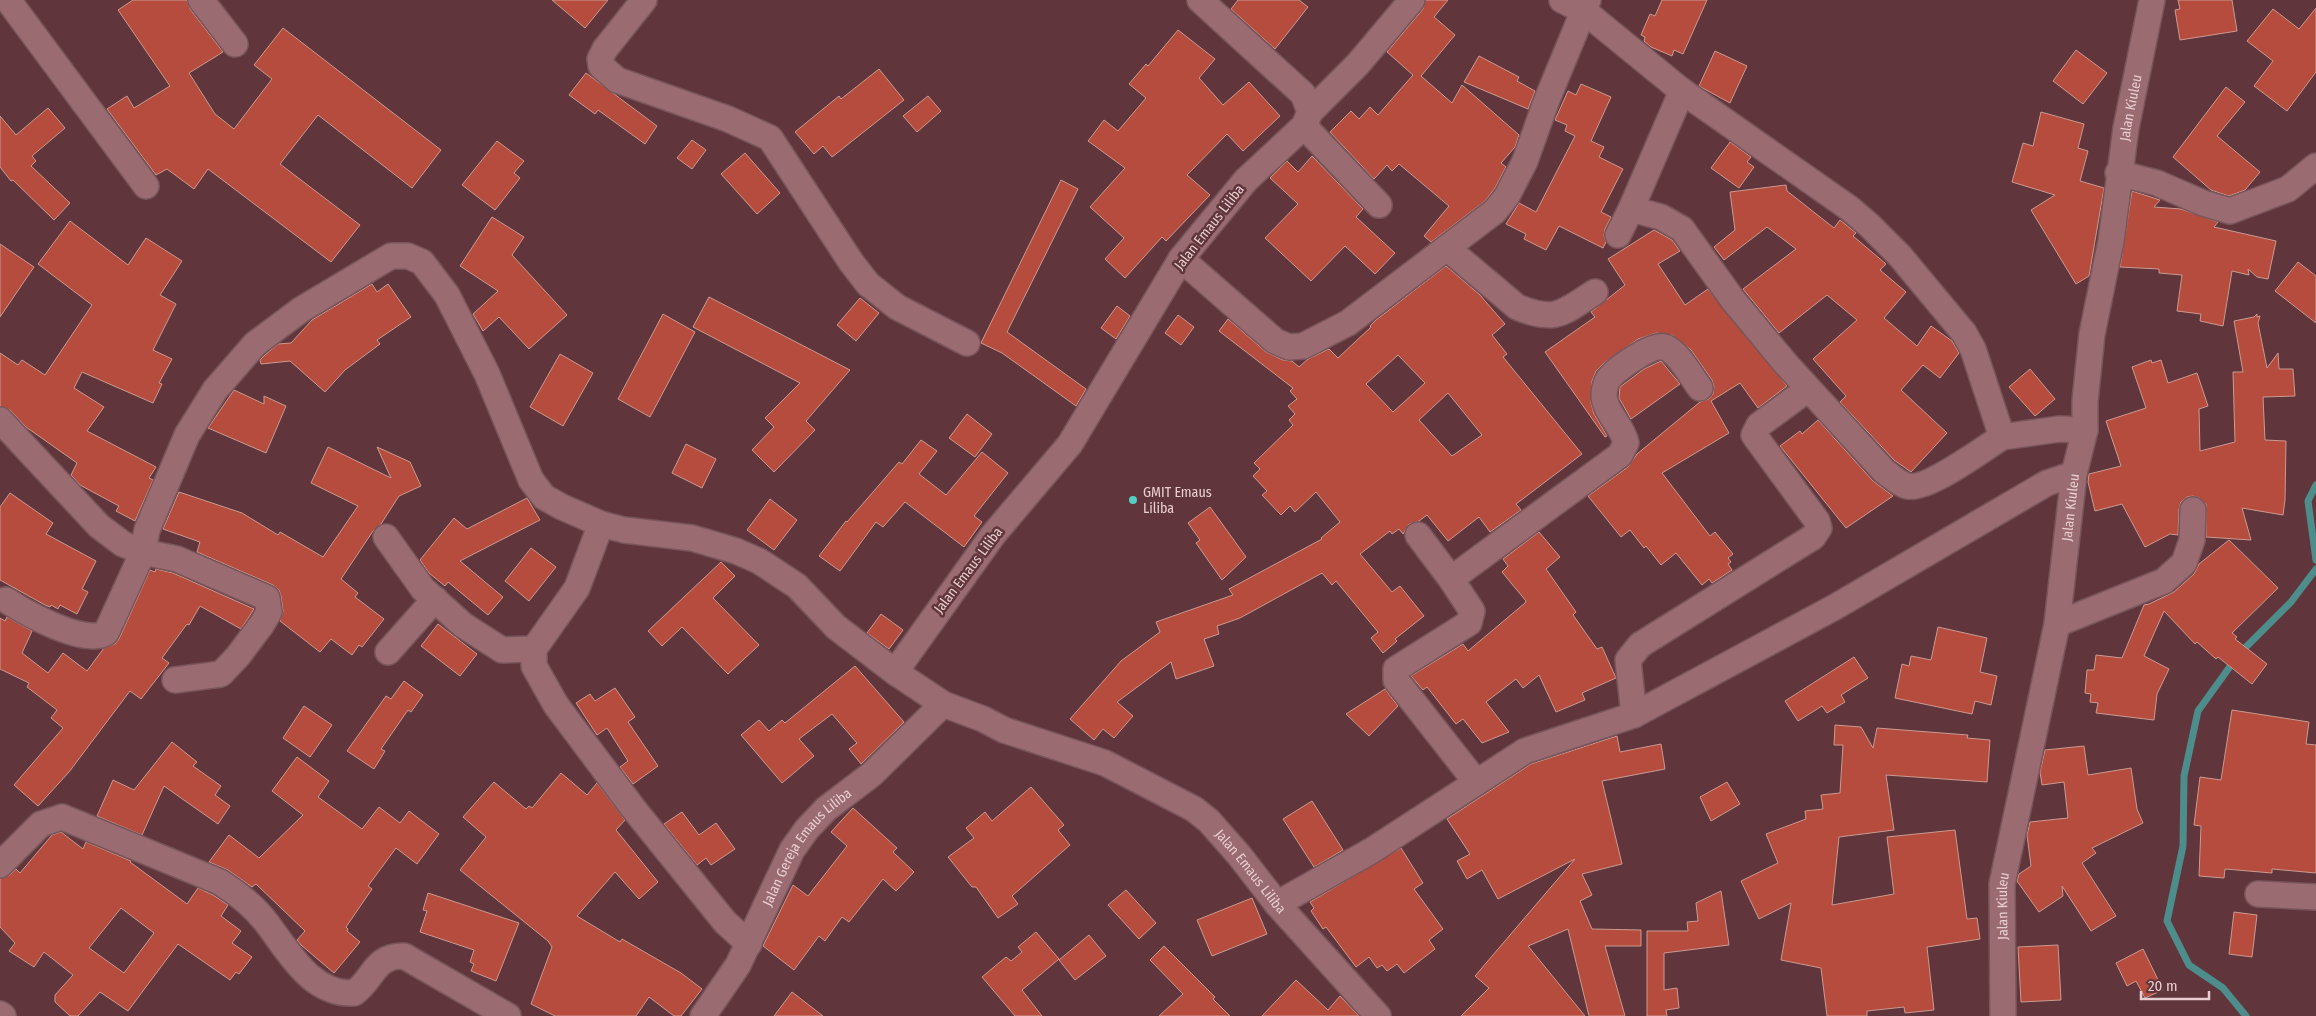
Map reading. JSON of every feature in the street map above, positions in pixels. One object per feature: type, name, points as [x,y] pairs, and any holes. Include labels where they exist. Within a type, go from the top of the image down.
[{"type":"street","points":[[8,0],[146,186]]},
{"type":"street","points":[[201,0],[235,44]]},
{"type":"street","points":[[644,0],[605,49],[600,59],[601,66],[617,80],[728,119],[770,138],[851,262],[868,284],[897,307],[967,343]]},
{"type":"street","points":[[1200,0],[1303,94],[1307,119],[1379,205]]},
{"type":"street","name":"Jalan Emaus Liliba","points":[[1378,1016],[1277,904],[1239,855],[1209,822],[1194,809],[1104,763],[1004,730],[983,719],[943,704],[895,672],[993,535],[1070,444],[1181,259],[1246,180],[1307,119],[1358,64],[1412,0]]},
{"type":"street","name":"Jalan Kiuleu","points":[[2003,1016],[2002,884],[2057,624],[2074,474],[2085,430],[2084,400],[2092,334],[2111,241],[2118,173],[2152,0]]},
{"type":"street","points":[[1181,259],[1275,341],[1289,347],[1303,346],[1348,323],[1495,211],[1516,182],[1578,4],[1682,91],[1849,208],[1900,256],[1969,341],[2002,437]]},
{"type":"street","points":[[1618,235],[1682,91]]},
{"type":"street","points":[[2118,173],[2157,183],[2203,203],[2230,211],[2288,189],[2316,166]]},
{"type":"street","points":[[1631,209],[1661,218],[1682,230],[1734,300],[1808,389],[1884,471],[1906,486],[1923,485],[2002,437],[2059,428],[2085,430]]},
{"type":"street","points":[[1447,248],[1517,307],[1527,311],[1557,315],[1595,292]]},
{"type":"street","points":[[6,600],[25,612],[78,634],[100,637],[111,627],[143,552],[147,530],[187,435],[215,390],[255,344],[302,308],[391,256],[408,256],[422,262],[447,295],[487,374],[531,480],[544,497],[601,524],[624,530],[692,538],[736,551],[759,561],[797,586],[836,627],[895,672]]},
{"type":"street","points":[[1451,580],[1620,455],[1626,443],[1624,432],[1605,404],[1604,395],[1609,378],[1637,356],[1657,346],[1664,346],[1675,354],[1700,388]]},
{"type":"street","points":[[1634,715],[1628,660],[1640,646],[1813,536],[1819,528],[1817,521],[1754,435],[1759,425],[1808,389]]},
{"type":"street","points":[[0,420],[99,526],[123,544],[143,552],[177,559],[262,594],[267,598],[269,612],[262,624],[238,656],[221,674],[175,680]]},
{"type":"street","points":[[1277,904],[1371,851],[1525,751],[1634,715],[1835,607],[2047,483],[2074,474]]},
{"type":"street","points":[[2057,624],[2164,581],[2184,563],[2192,540],[2193,510]]},
{"type":"street","points":[[601,524],[590,550],[582,578],[534,649],[534,666],[556,706],[609,773],[633,808],[725,922],[749,944]]},
{"type":"street","points":[[1418,535],[1472,611],[1469,623],[1396,669],[1394,674],[1396,680],[1476,782]]},
{"type":"street","points":[[386,537],[423,589],[463,625],[502,650],[534,649]]},
{"type":"street","points":[[388,652],[435,600]]},
{"type":"street","name":"Jalan Gereja Emaus Liliba","points":[[703,1016],[717,998],[749,944],[792,850],[807,829],[826,810],[872,774],[943,704]]},
{"type":"street","points":[[0,865],[41,824],[62,817],[220,882],[248,902],[266,922],[293,960],[329,990],[343,994],[354,993],[379,963],[386,958],[404,956],[508,1016]]},
{"type":"street","points":[[2258,894],[2316,897]]},
{"type":"building","points":[[133,0],[187,0],[190,9],[223,52],[189,73],[215,114],[234,129],[272,79],[254,65],[283,28],[441,150],[412,188],[318,115],[280,164],[360,225],[331,262],[208,169],[194,189],[167,169],[156,175],[107,109],[127,96],[134,108],[170,86],[118,10]]},
{"type":"building","points":[[552,0],[608,0],[585,28]]},
{"type":"building","points":[[1238,0],[1299,0],[1308,7],[1275,49],[1231,9]]},
{"type":"building","points":[[1426,0],[1448,0],[1434,17],[1455,35],[1421,76],[1452,103],[1462,85],[1519,135],[1515,147],[1501,163],[1506,167],[1495,188],[1485,201],[1431,242],[1424,236],[1449,206],[1399,164],[1392,171],[1387,165],[1374,179],[1330,132],[1351,111],[1359,119],[1370,107],[1378,115],[1413,75],[1387,52],[1423,9]]},
{"type":"building","points":[[1662,0],[1707,0],[1683,54],[1674,50],[1672,56],[1651,47],[1644,41],[1645,37],[1641,35],[1650,14],[1655,16]]},
{"type":"building","points":[[2178,0],[2232,0],[2237,31],[2180,40],[2175,10],[2180,9]]},
{"type":"building","points":[[2316,8],[2316,72],[2287,111],[2254,86],[2273,61],[2247,41],[2273,9],[2299,29]]},
{"type":"building","points":[[1178,30],[1215,59],[1199,78],[1223,105],[1249,82],[1280,116],[1243,151],[1227,134],[1187,175],[1210,195],[1166,241],[1162,237],[1125,278],[1105,259],[1124,238],[1090,207],[1125,168],[1088,141],[1104,120],[1118,131],[1146,98],[1129,84],[1146,64],[1148,66]]},
{"type":"building","points":[[2076,50],[2107,73],[2083,104],[2053,81]]},
{"type":"building","points":[[1715,51],[1747,66],[1730,103],[1699,86]]},
{"type":"building","points":[[1479,56],[1519,77],[1517,81],[1535,91],[1528,109],[1464,82]]},
{"type":"building","points":[[879,69],[904,100],[832,157],[823,146],[814,154],[795,132],[839,96],[841,99]]},
{"type":"building","points":[[586,73],[657,126],[645,144],[598,110],[595,114],[569,95]]},
{"type":"building","points":[[1581,84],[1611,97],[1591,141],[1604,147],[1599,157],[1623,169],[1601,212],[1611,217],[1605,229],[1604,236],[1606,242],[1603,248],[1559,226],[1546,250],[1524,239],[1526,234],[1506,224],[1519,203],[1536,212],[1575,136],[1565,131],[1567,125],[1555,120],[1568,91],[1576,95]]},
{"type":"building","points":[[2226,87],[2245,102],[2217,136],[2260,172],[2245,190],[2229,196],[2211,190],[2173,157]]},
{"type":"building","points":[[928,96],[941,111],[917,132],[903,116]]},
{"type":"building","points":[[48,108],[65,128],[32,156],[36,161],[31,166],[70,203],[54,220],[13,180],[11,181],[0,167],[0,116],[16,135]]},
{"type":"building","points":[[2041,112],[2084,124],[2078,148],[2088,151],[2080,181],[2104,188],[2089,276],[2076,284],[2031,210],[2055,195],[2012,182],[2023,143],[2033,146]]},
{"type":"building","points":[[692,140],[706,150],[692,169],[677,158]]},
{"type":"building","points":[[497,141],[524,161],[514,173],[520,178],[495,210],[462,185]]},
{"type":"building","points":[[1730,142],[1751,157],[1747,162],[1754,167],[1739,188],[1711,168]]},
{"type":"building","points":[[745,153],[780,193],[757,214],[721,174]]},
{"type":"building","points":[[1312,156],[1363,209],[1356,217],[1395,253],[1375,274],[1345,246],[1311,281],[1265,238],[1298,204],[1270,178],[1287,161],[1298,172]]},
{"type":"building","points":[[1061,180],[1078,189],[1007,332],[1086,389],[1076,406],[1002,353],[981,343]]},
{"type":"building","points":[[1786,185],[1787,191],[1834,228],[1840,220],[1856,233],[1853,236],[1886,264],[1880,270],[1906,292],[1884,318],[1917,346],[1931,326],[1952,341],[1959,353],[1940,378],[1923,365],[1901,390],[1947,433],[1911,472],[1894,460],[1840,402],[1846,396],[1813,359],[1857,320],[1827,295],[1779,333],[1743,289],[1796,249],[1767,227],[1724,260],[1714,247],[1735,230],[1730,192]]},
{"type":"building","points":[[2132,191],[2160,200],[2154,207],[2181,209],[2218,222],[2214,227],[2276,241],[2268,279],[2257,277],[2248,269],[2249,275],[2232,271],[2223,326],[2200,321],[2201,314],[2177,311],[2182,275],[2159,273],[2159,269],[2120,267]]},
{"type":"building","points":[[492,217],[524,237],[512,255],[567,315],[529,349],[499,317],[483,331],[473,314],[498,291],[460,266]]},
{"type":"building","points":[[70,221],[128,265],[146,238],[182,261],[160,295],[176,304],[153,350],[172,359],[159,383],[162,384],[153,403],[82,372],[74,388],[104,407],[87,431],[156,467],[149,478],[153,480],[135,521],[116,511],[119,506],[80,485],[71,475],[77,463],[26,427],[10,410],[0,406],[0,353],[18,365],[22,360],[45,375],[92,305],[38,264]]},
{"type":"building","points":[[1654,230],[1672,240],[1680,251],[1658,264],[1685,305],[1708,289],[1787,386],[1758,408],[1740,383],[1711,401],[1729,433],[1662,473],[1710,536],[1715,532],[1733,554],[1728,558],[1731,562],[1728,564],[1732,570],[1712,583],[1709,579],[1702,585],[1676,553],[1661,565],[1630,530],[1621,537],[1588,496],[1628,467],[1637,454],[1700,402],[1709,399],[1713,394],[1712,380],[1691,350],[1672,335],[1656,333],[1638,339],[1604,363],[1596,371],[1592,381],[1591,403],[1594,414],[1607,436],[1605,437],[1545,352],[1595,317],[1591,312],[1625,285],[1608,259]]},
{"type":"building","points":[[0,244],[34,267],[0,317]]},
{"type":"building","points":[[2298,262],[2316,276],[2316,323],[2275,291]]},
{"type":"building","points":[[1446,266],[1480,295],[1505,324],[1492,335],[1507,354],[1503,357],[1582,454],[1516,504],[1521,510],[1490,532],[1479,517],[1448,541],[1427,515],[1419,521],[1409,524],[1403,534],[1399,529],[1392,534],[1390,531],[1360,554],[1392,592],[1400,586],[1424,616],[1395,639],[1397,641],[1383,653],[1371,638],[1378,632],[1336,581],[1332,585],[1322,573],[1240,618],[1217,626],[1219,634],[1204,639],[1214,666],[1176,679],[1171,662],[1117,702],[1133,716],[1114,738],[1103,729],[1094,740],[1070,719],[1121,661],[1160,632],[1156,622],[1233,595],[1229,589],[1322,539],[1340,522],[1316,492],[1295,512],[1290,506],[1281,515],[1262,495],[1267,491],[1253,476],[1260,469],[1254,463],[1293,425],[1289,420],[1295,414],[1288,406],[1297,399],[1290,391],[1293,388],[1219,331],[1228,319],[1266,352],[1283,360],[1292,361],[1299,367],[1308,359],[1329,349],[1338,358],[1376,320]],"holes":[[[1398,355],[1425,383],[1393,412],[1366,384]],[[1448,393],[1482,435],[1452,456],[1419,420]]]},
{"type":"building","points":[[372,284],[377,292],[388,284],[411,317],[377,340],[380,344],[345,370],[325,392],[290,361],[261,364],[260,360],[278,344],[291,343],[312,320]]},
{"type":"building","points":[[709,297],[850,370],[806,421],[815,430],[774,472],[752,450],[774,427],[765,418],[800,383],[693,327]]},
{"type":"building","points":[[860,298],[879,313],[856,341],[837,325]]},
{"type":"building","points":[[1117,306],[1130,316],[1116,339],[1101,328]]},
{"type":"building","points":[[663,314],[695,332],[650,417],[618,399]]},
{"type":"building","points":[[2257,314],[2257,317],[2260,316],[2258,323],[2267,368],[2278,353],[2279,369],[2293,369],[2295,396],[2263,397],[2265,440],[2286,441],[2283,515],[2242,508],[2251,540],[2206,537],[2206,504],[2200,498],[2187,497],[2181,502],[2179,509],[2178,535],[2170,534],[2145,547],[2122,504],[2095,511],[2088,482],[2089,474],[2121,466],[2106,421],[2146,408],[2132,367],[2151,360],[2152,363],[2161,360],[2168,383],[2197,373],[2208,406],[2199,409],[2200,451],[2235,442],[2233,372],[2243,372],[2234,321],[2254,317]]},
{"type":"building","points":[[1178,315],[1194,327],[1181,345],[1165,333]]},
{"type":"building","points":[[560,354],[593,373],[563,426],[530,407]]},
{"type":"building","points":[[1661,361],[1680,384],[1631,419],[1619,398],[1620,387],[1644,369]]},
{"type":"building","points":[[2030,369],[2055,399],[2035,416],[2009,387]]},
{"type":"building","points":[[234,390],[264,404],[264,396],[286,406],[266,453],[208,428]]},
{"type":"building","points":[[967,414],[992,434],[975,457],[949,438]]},
{"type":"building","points":[[1818,420],[1873,481],[1893,496],[1846,528],[1780,446],[1800,431],[1802,434]]},
{"type":"building","points":[[921,440],[937,451],[919,474],[946,495],[982,452],[1008,473],[974,516],[982,522],[964,547],[905,502],[883,527],[876,522],[840,571],[819,556],[846,521],[899,462],[902,464]]},
{"type":"building","points":[[686,444],[716,459],[702,488],[672,473]]},
{"type":"building","points":[[328,447],[391,478],[377,447],[410,462],[421,486],[399,496],[341,579],[358,593],[355,597],[384,619],[362,647],[359,645],[352,655],[331,639],[320,652],[280,621],[283,611],[281,596],[279,590],[273,585],[197,552],[200,542],[163,529],[179,492],[242,513],[278,535],[280,532],[323,557],[358,506],[311,483]]},
{"type":"building","points":[[10,493],[53,523],[46,534],[96,561],[82,589],[88,592],[77,614],[60,605],[58,609],[51,605],[50,607],[45,605],[0,580],[0,507]]},
{"type":"building","points":[[527,498],[540,520],[460,561],[503,597],[488,615],[448,582],[445,586],[429,573],[420,560],[454,518],[467,529]]},
{"type":"building","points":[[770,499],[797,520],[774,550],[747,530]]},
{"type":"building","points":[[1210,507],[1246,557],[1222,580],[1196,543],[1200,540],[1188,523]]},
{"type":"building","points":[[1539,532],[1560,557],[1546,569],[1576,612],[1573,615],[1597,649],[1602,647],[1616,678],[1582,693],[1585,700],[1556,712],[1539,675],[1523,688],[1516,679],[1486,702],[1509,732],[1482,743],[1463,719],[1456,724],[1427,687],[1423,690],[1411,676],[1463,644],[1468,651],[1525,603],[1526,601],[1502,572],[1508,566],[1503,559]]},
{"type":"building","points":[[2229,540],[2278,588],[2232,633],[2237,637],[2235,639],[2267,664],[2252,684],[2218,657],[2216,659],[2197,642],[2195,644],[2164,611],[2144,656],[2169,669],[2157,694],[2154,720],[2096,713],[2098,703],[2090,702],[2091,694],[2085,693],[2087,670],[2094,670],[2096,655],[2122,658],[2144,605],[2174,592],[2194,574],[2199,564]]},
{"type":"building","points":[[531,548],[556,567],[529,601],[505,581]]},
{"type":"building","points":[[721,562],[735,576],[713,598],[759,645],[728,674],[682,627],[662,646],[648,631]]},
{"type":"building","points":[[156,569],[173,573],[254,609],[241,629],[200,606],[189,625],[187,624],[162,658],[169,663],[141,699],[130,691],[69,772],[38,806],[14,785],[63,728],[51,718],[57,710],[27,687],[29,683],[0,669],[0,618],[5,621],[7,617],[32,631],[22,653],[48,673],[63,653],[87,671],[104,648],[115,644],[119,639],[150,570],[155,572]]},
{"type":"building","points":[[881,614],[903,630],[889,649],[867,633]]},
{"type":"building","points":[[438,624],[477,654],[460,676],[421,646]]},
{"type":"building","points":[[1938,627],[1987,638],[1980,672],[1997,676],[1991,705],[1975,701],[1972,714],[1895,698],[1902,664],[1909,666],[1911,656],[1931,660]]},
{"type":"building","points":[[1854,657],[1868,678],[1841,695],[1845,702],[1827,713],[1822,706],[1798,721],[1785,701]]},
{"type":"building","points":[[855,666],[904,722],[861,764],[849,749],[857,743],[832,714],[799,739],[814,756],[782,783],[741,735],[759,720],[769,731],[782,720],[785,723]]},
{"type":"building","points":[[404,681],[423,695],[411,712],[408,710],[381,749],[385,751],[374,769],[347,751],[386,696],[391,699]]},
{"type":"building","points":[[615,688],[635,717],[628,722],[658,766],[633,784],[620,767],[628,761],[607,728],[597,735],[576,703],[590,694],[595,701]]},
{"type":"building","points":[[1385,689],[1398,706],[1369,736],[1346,714]]},
{"type":"building","points":[[304,706],[332,725],[310,757],[283,738]]},
{"type":"building","points":[[2232,710],[2309,722],[2306,744],[2316,745],[2316,873],[2272,869],[2272,873],[2225,869],[2224,878],[2199,876],[2201,826],[2194,825],[2200,777],[2221,780]]},
{"type":"building","points":[[1835,725],[1861,727],[1873,748],[1877,728],[1968,735],[1967,738],[1990,740],[1987,782],[1886,775],[1894,830],[1839,837],[1832,905],[1894,894],[1887,837],[1955,830],[1967,919],[1977,918],[1980,939],[1927,947],[1934,1010],[1905,1013],[1904,1007],[1867,1011],[1867,1016],[1827,1016],[1821,968],[1781,960],[1791,903],[1759,919],[1741,881],[1778,863],[1766,834],[1806,819],[1805,811],[1823,809],[1821,795],[1840,793],[1843,745],[1834,745]]},
{"type":"building","points":[[1617,736],[1620,752],[1661,744],[1665,769],[1602,781],[1622,864],[1582,874],[1592,895],[1580,901],[1592,929],[1641,930],[1641,946],[1605,946],[1625,1016],[1589,1016],[1568,929],[1528,946],[1585,1016],[1461,1016],[1489,988],[1475,976],[1575,859],[1498,899],[1482,870],[1467,879],[1457,861],[1470,854],[1447,819],[1531,764]]},
{"type":"building","points":[[172,742],[197,762],[193,766],[221,786],[215,795],[230,806],[218,824],[164,786],[142,835],[97,816],[113,780],[134,790]]},
{"type":"building","points":[[2084,746],[2088,775],[2131,768],[2137,809],[2143,823],[2092,848],[2096,853],[2082,863],[2116,916],[2091,931],[2062,886],[2063,896],[2039,912],[2017,881],[2019,874],[2031,866],[2027,835],[2030,822],[2068,818],[2064,782],[2042,785],[2040,772],[2045,750]]},
{"type":"building","points":[[297,757],[329,781],[318,797],[362,829],[379,807],[400,823],[409,811],[439,834],[417,864],[396,848],[368,886],[372,889],[346,927],[347,931],[360,942],[334,973],[301,945],[297,940],[305,931],[256,884],[252,887],[228,870],[209,862],[229,835],[259,858],[303,815],[272,791]]},
{"type":"building","points":[[561,773],[587,795],[597,783],[625,820],[616,830],[658,882],[639,899],[615,872],[577,916],[620,942],[622,939],[681,973],[702,989],[681,1016],[674,1016],[649,997],[636,1016],[555,1016],[531,1004],[552,947],[548,941],[460,870],[486,837],[463,817],[494,782],[526,809],[529,806],[532,808]]},
{"type":"building","points":[[1727,782],[1740,804],[1711,821],[1700,797]]},
{"type":"building","points":[[1031,787],[1064,825],[1058,830],[1070,845],[1012,896],[1018,904],[998,918],[976,887],[972,887],[948,857],[974,838],[966,828],[985,812],[992,821]]},
{"type":"building","points":[[1312,801],[1343,850],[1314,867],[1283,819]]},
{"type":"building","points":[[853,808],[897,848],[893,852],[914,872],[896,891],[883,879],[849,922],[842,917],[825,941],[819,936],[794,970],[763,946],[793,885],[808,896],[847,846],[831,832]]},
{"type":"building","points":[[682,812],[699,835],[716,823],[735,849],[711,865],[706,858],[697,865],[664,824]]},
{"type":"building","points":[[61,832],[83,849],[86,842],[131,861],[187,904],[198,888],[213,895],[228,905],[221,916],[241,931],[232,943],[252,957],[239,974],[236,972],[230,980],[178,944],[128,1011],[100,992],[78,1016],[70,1016],[55,1002],[55,995],[73,975],[44,952],[34,967],[9,951],[15,943],[0,927],[0,879],[10,875],[16,869],[20,873],[52,835]],"holes":[[[121,908],[154,933],[124,973],[89,948]]]},
{"type":"building","points":[[1401,848],[1423,883],[1414,889],[1443,929],[1429,940],[1435,949],[1404,973],[1397,964],[1387,971],[1382,965],[1377,968],[1369,957],[1356,967],[1326,927],[1323,929],[1311,911],[1314,908],[1310,902]]},
{"type":"building","points":[[1126,890],[1156,923],[1139,939],[1108,905]]},
{"type":"building","points":[[1721,891],[1729,945],[1664,953],[1664,990],[1677,988],[1679,1008],[1666,1010],[1667,1016],[1647,1016],[1647,931],[1688,931],[1687,922],[1698,921],[1696,903]]},
{"type":"building","points":[[428,893],[519,923],[496,981],[471,971],[474,964],[470,962],[474,950],[420,932],[427,911],[423,910]]},
{"type":"building","points":[[1252,898],[1267,934],[1212,956],[1197,920]]},
{"type":"building","points":[[2234,912],[2257,915],[2252,957],[2229,954]]},
{"type":"building","points":[[1036,932],[1059,959],[1022,990],[1042,1016],[1015,1016],[982,977],[1006,957],[1011,961],[1022,952],[1018,947]]},
{"type":"building","points":[[1089,935],[1106,956],[1075,980],[1059,960]]},
{"type":"building","points":[[2058,945],[2061,1000],[2021,1002],[2018,947]]},
{"type":"building","points":[[1164,946],[1215,997],[1213,999],[1230,1016],[1159,1016],[1183,994],[1150,960]]},
{"type":"building","points":[[2143,949],[2163,990],[2145,998],[2136,981],[2127,986],[2116,963]]},
{"type":"building","points":[[1296,980],[1328,1010],[1340,996],[1359,1016],[1262,1016]]},
{"type":"building","points":[[792,992],[823,1016],[774,1016]]},
{"type":"waterway","points":[[2316,485],[2308,501],[2316,560]]},
{"type":"waterway","points":[[2246,1016],[2223,988],[2189,965],[2167,921],[2183,846],[2184,776],[2198,711],[2239,654],[2291,602],[2316,569]]},
{"type":"place","name":"GMIT Emaus Liliba","points":[[1133,500]]}]
